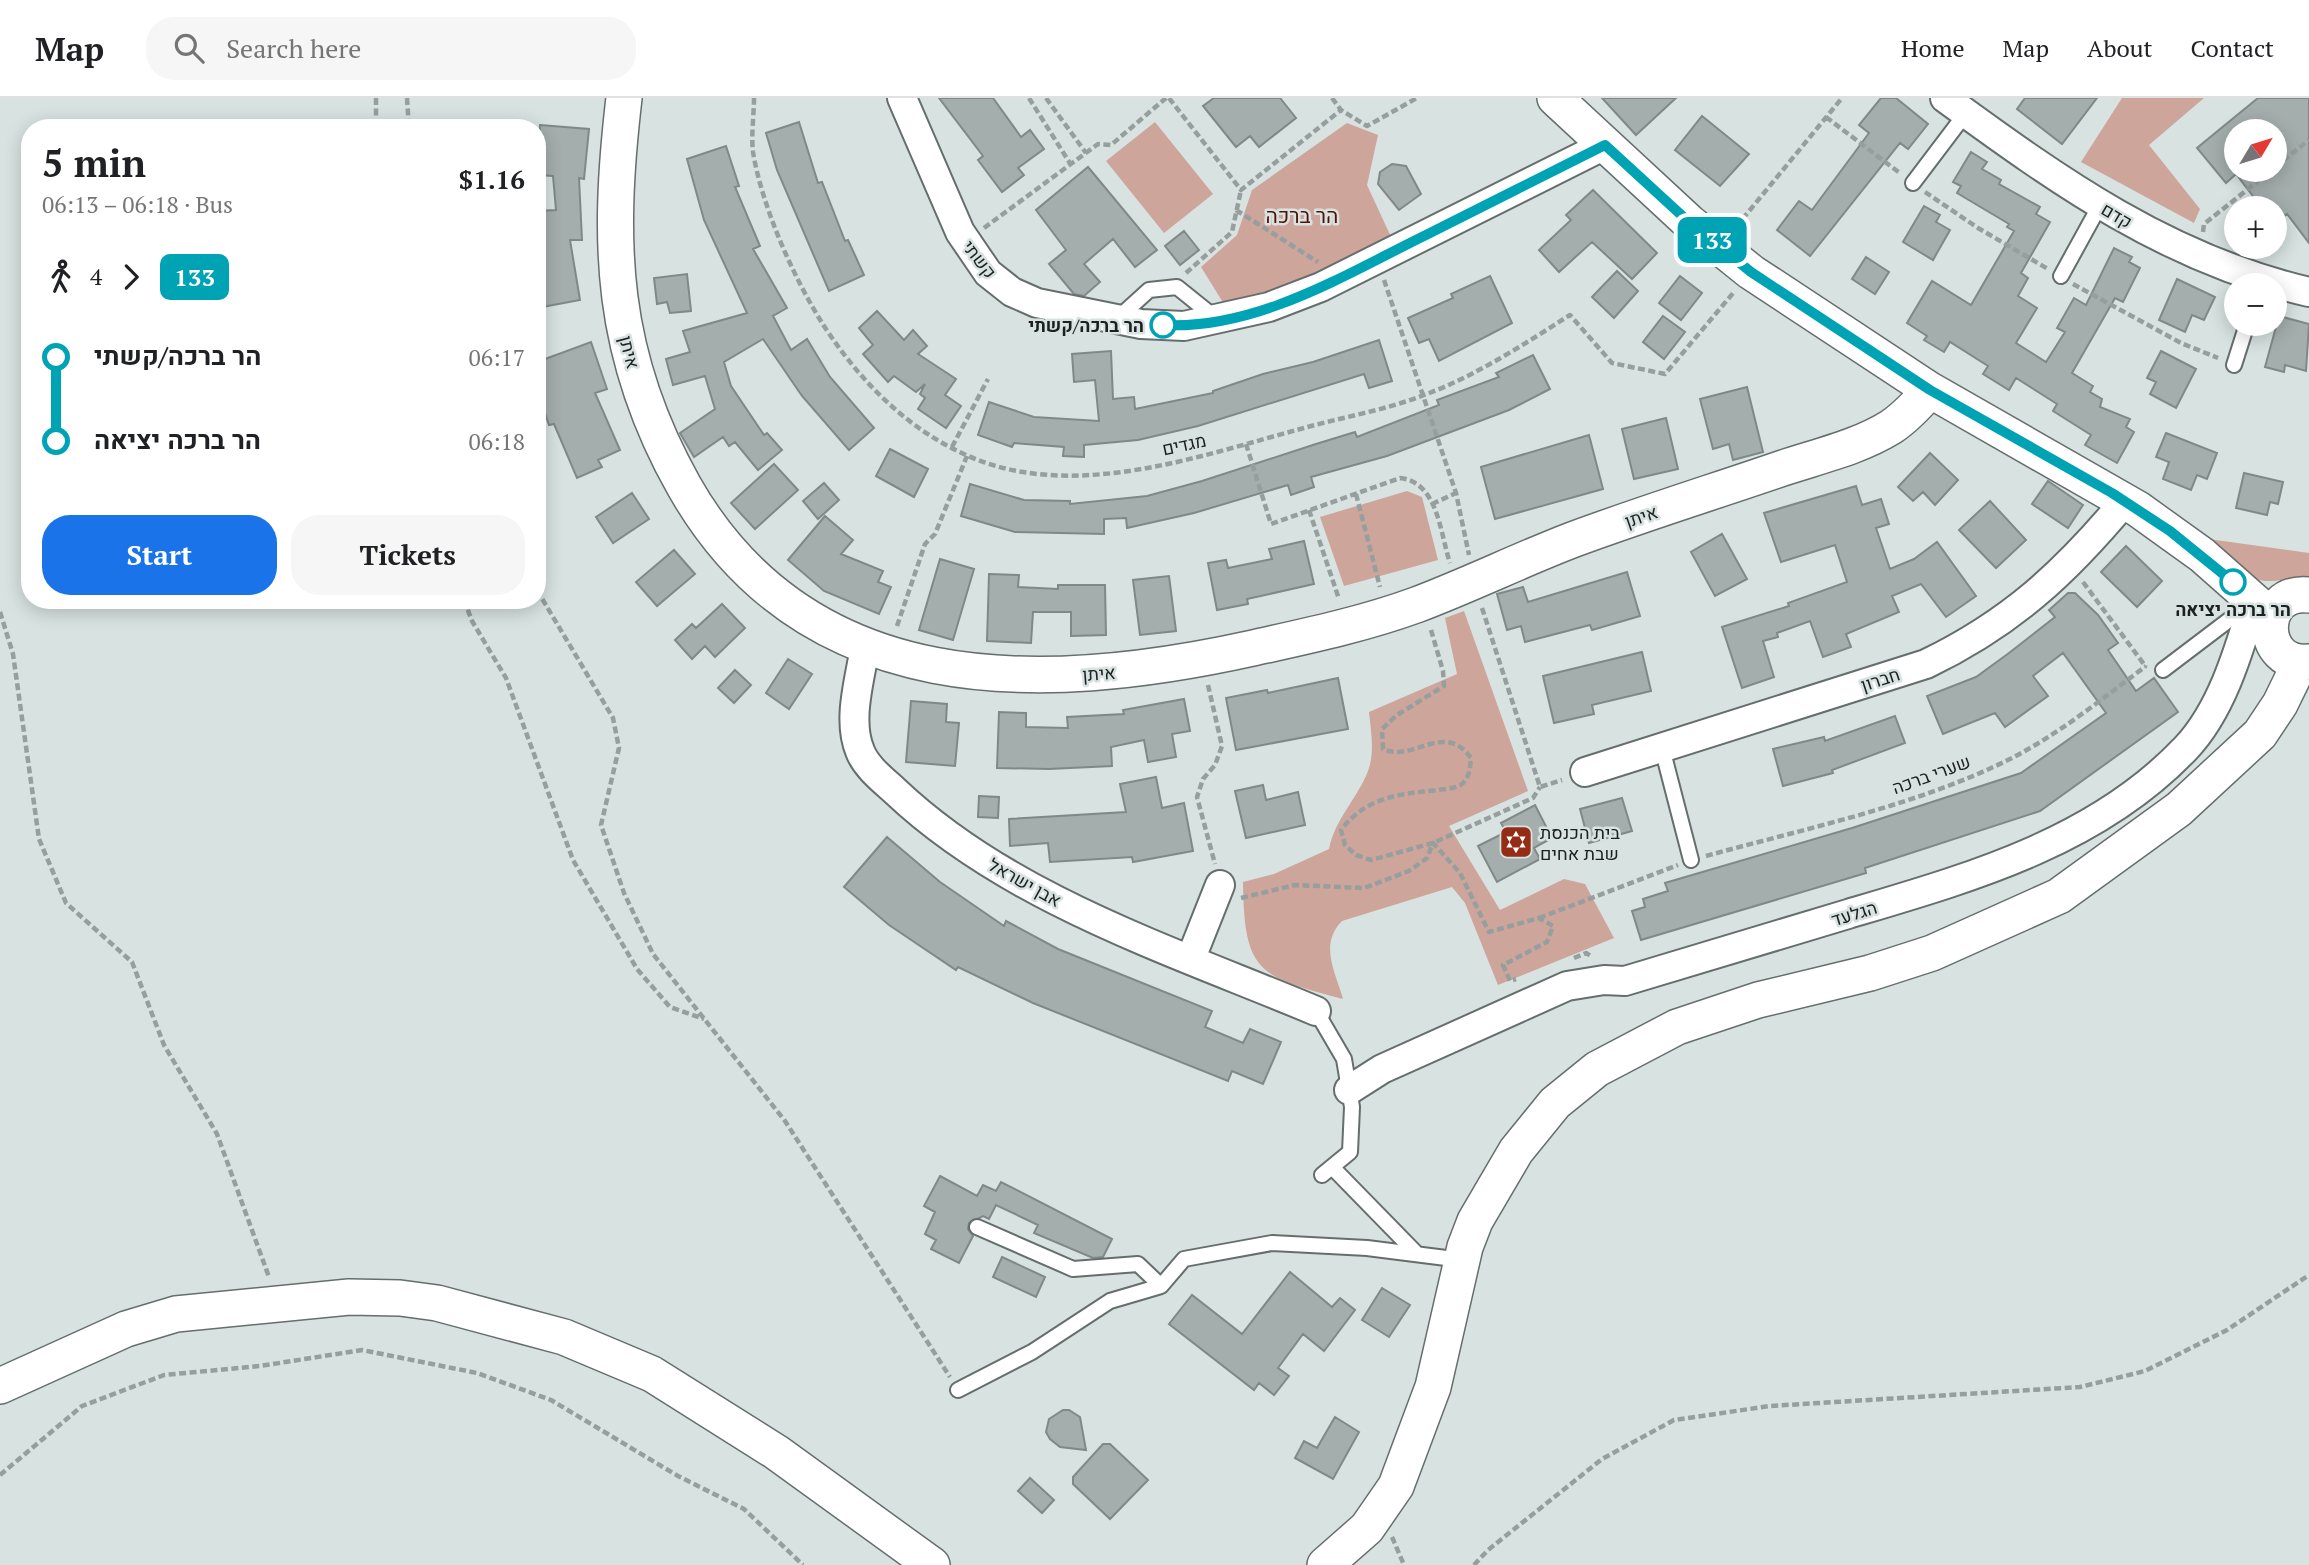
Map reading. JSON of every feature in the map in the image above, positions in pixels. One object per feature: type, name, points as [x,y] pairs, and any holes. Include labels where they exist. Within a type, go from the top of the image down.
[{"type":"street","name":"איתן","points":[[624,98],[613,247],[622,320],[641,391],[666,454],[695,505],[730,552],[766,587],[813,622],[876,651],[911,662],[984,675],[1051,677],[1135,670],[1202,659],[1300,637],[1423,602],[1574,539],[1846,447],[1890,428],[1911,411],[1930,390]]},
{"type":"street","name":"קשתי","points":[[902,98],[966,241],[988,273],[1012,292],[1050,306],[1116,320],[1184,326],[1219,321],[1269,307],[1342,276],[1605,145]]},
{"type":"street","points":[[1325,1565],[1367,1528],[1395,1486],[1433,1387],[1462,1260],[1481,1209],[1516,1151],[1555,1103],[1597,1069],[1646,1042],[1693,1021],[1932,953],[2049,902],[2091,876],[2197,794],[2260,734],[2302,677],[2276,650],[2262,608],[2202,555],[2125,501],[1930,390],[1751,272],[1555,98]]},
{"type":"street","name":"קדם","points":[[1955,105],[2061,182],[2200,257],[2238,273]]},
{"type":"street","name":"קדם","points":[[2287,288],[2309,292]]},
{"type":"street","name":"חברון","points":[[1585,772],[1926,664],[2006,619],[2070,564],[2125,501]]},
{"type":"street","points":[[2262,608],[2294,596],[2309,595]]},
{"type":"street","name":"הגלעד","points":[[1349,1090],[1382,1069],[1567,986],[1604,980],[1625,981],[1951,883],[2083,829],[2124,801],[2185,749],[2203,727],[2262,608]]},
{"type":"street","name":"אבן ישראל","points":[[876,651],[854,731],[860,753],[875,772],[923,816],[1012,877],[1079,911],[1316,1011]]},
{"type":"street","points":[[1191,958],[1217,895]]},
{"type":"street","points":[[0,1387],[71,1353],[155,1319],[196,1310],[362,1296],[425,1300],[530,1326],[615,1357],[705,1404],[845,1500],[932,1565]]},
{"type":"lane","points":[[1913,183],[1955,105]]},
{"type":"lane","points":[[2061,276],[2100,205]]},
{"type":"lane","points":[[1116,320],[1149,290],[1177,288],[1219,321]]},
{"type":"lane","points":[[2234,365],[2243,336]]},
{"type":"lane","points":[[2160,665],[2262,608]]},
{"type":"lane","points":[[1662,748],[1691,860]]},
{"type":"lane","points":[[1316,1011],[1344,1059],[1349,1090],[1350,1152],[1327,1171],[1417,1254]]},
{"type":"lane","points":[[977,1227],[1073,1269],[1138,1264],[1161,1286]]},
{"type":"lane","points":[[958,1390],[1032,1352],[1110,1301],[1161,1286],[1184,1259],[1272,1243],[1462,1260]]},
{"type":"path","points":[[376,98],[376,119]]},
{"type":"path","points":[[407,98],[408,119]]},
{"type":"path","name":"מגדים","points":[[754,98],[753,151],[771,216],[811,305],[845,357],[881,399],[925,432],[967,456],[1023,471],[1066,475],[1111,472],[1186,460],[1424,395],[1524,344],[1570,315],[1612,363],[1665,374],[1751,272]]},
{"type":"path","points":[[1029,98],[1071,165]]},
{"type":"path","points":[[1046,98],[1086,153]]},
{"type":"path","points":[[966,241],[1098,144],[1111,145],[1167,98],[1241,190]]},
{"type":"path","points":[[1332,98],[1341,110],[1367,127],[1417,98]]},
{"type":"path","points":[[1720,247],[1842,98]]},
{"type":"path","points":[[1168,288],[1232,232],[1241,190],[1341,110]]},
{"type":"path","points":[[1826,117],[1978,228],[2181,343],[2234,365]]},
{"type":"path","points":[[2287,158],[2309,140]]},
{"type":"path","points":[[2200,257],[2204,224],[2257,182]]},
{"type":"path","points":[[1236,210],[1342,276]]},
{"type":"path","points":[[1377,259],[1456,493],[1474,580],[1540,787]]},
{"type":"path","points":[[952,447],[988,379]]},
{"type":"path","points":[[1246,444],[1271,524],[1400,478],[1415,480],[1427,490],[1450,564],[1438,568]]},
{"type":"path","points":[[876,651],[925,544],[935,534],[967,456]]},
{"type":"path","points":[[1432,504],[1456,493]]},
{"type":"path","points":[[1356,494],[1380,587]]},
{"type":"path","points":[[1309,510],[1340,600]]},
{"type":"path","points":[[2070,564],[2146,667]]},
{"type":"path","points":[[1370,590],[1392,583]]},
{"type":"path","points":[[1329,603],[1350,596]]},
{"type":"path","points":[[1423,602],[1443,671],[1444,686],[1397,715],[1382,729],[1383,749],[1394,754],[1448,741],[1462,746],[1471,758],[1469,775],[1462,785],[1378,800],[1349,820],[1341,830],[1345,845],[1356,855],[1371,860],[1433,843],[1533,798],[1540,787],[1585,772]]},
{"type":"path","points":[[546,605],[613,718],[620,748],[600,825],[624,893],[653,954],[785,1121],[958,1390]]},
{"type":"path","points":[[467,609],[506,678],[573,860],[637,969],[670,1007],[705,1019]]},
{"type":"path","points":[[0,612],[13,654],[39,838],[66,903],[132,962],[164,1045],[216,1133],[278,1302]]},
{"type":"path","points":[[1202,659],[1222,746],[1215,765],[1203,779],[1197,797],[1217,895],[1295,885],[1364,888],[1409,871],[1427,858],[1433,843]]},
{"type":"path","name":"שערי ברכה","points":[[1433,843],[1460,873],[1489,932],[1539,918],[1691,860],[1947,786],[2009,759],[2060,730],[2146,667],[2160,665]]},
{"type":"path","points":[[1523,976],[1510,981],[1503,965],[1546,942],[1553,926],[1539,918]]},
{"type":"path","points":[[1561,962],[1586,953],[1625,981]]},
{"type":"path","points":[[1474,1565],[1488,1550],[1602,1459],[1674,1420],[1770,1406],[2080,1387],[2145,1371],[2227,1330],[2309,1275]]},
{"type":"path","points":[[0,1475],[82,1406],[164,1375],[260,1366],[362,1350],[477,1373],[551,1400],[678,1476],[744,1509],[803,1565]]},
{"type":"shaded area","points":[[2122,98],[2204,98],[2149,145],[2200,209],[2194,223],[2081,162]]},
{"type":"shaded area","points":[[1155,122],[1213,194],[1164,233],[1106,161]]},
{"type":"shaded area","points":[[1347,123],[1378,135],[1367,185],[1392,239],[1272,291],[1224,304],[1201,267],[1237,235],[1252,190]]},
{"type":"shaded area","points":[[1407,491],[1422,497],[1438,560],[1344,586],[1320,517]]},
{"type":"shaded area","points":[[2194,537],[2309,553],[2309,578],[2271,581],[2256,579],[2237,570]]},
{"type":"shaded area","points":[[1464,611],[1528,791],[1449,826],[1500,910],[1564,879],[1585,884],[1614,938],[1498,985],[1465,903],[1452,887],[1342,921],[1331,939],[1330,948],[1343,999],[1292,984],[1275,976],[1262,966],[1253,953],[1247,936],[1243,882],[1274,874],[1329,849],[1336,828],[1368,771],[1372,742],[1369,712],[1457,674],[1445,618]]},
{"type":"building","points":[[939,98],[993,98],[1021,137],[1030,130],[1044,149],[1018,168],[1024,175],[1002,192],[978,160],[983,156]]},
{"type":"building","points":[[1214,98],[1280,98],[1296,118],[1259,147],[1250,136],[1236,147],[1203,106]]},
{"type":"building","points":[[1602,98],[1676,98],[1636,135]]},
{"type":"building","points":[[1881,98],[1896,98],[1928,124],[1908,149],[1900,143],[1810,256],[1777,230],[1799,201],[1812,210],[1869,133],[1859,125]]},
{"type":"building","points":[[2025,98],[2097,98],[2062,144],[2017,109]]},
{"type":"building","points":[[2258,98],[2309,98],[2309,243],[2287,214],[2287,196],[2253,196],[2242,182],[2287,182],[2287,119],[2232,119]]},
{"type":"building","points":[[1702,116],[1749,154],[1720,186],[1675,150]]},
{"type":"building","points":[[799,122],[818,183],[822,182],[845,241],[848,240],[864,275],[829,291],[777,170],[766,133]]},
{"type":"building","points":[[546,125],[589,129],[584,179],[579,178],[582,240],[570,240],[580,300],[546,306],[546,211],[556,210],[553,176],[546,176]]},
{"type":"building","points":[[2224,126],[2224,181],[2197,148]]},
{"type":"building","points":[[726,146],[739,186],[735,187],[760,246],[753,249],[787,308],[773,316],[791,350],[807,339],[830,377],[874,428],[849,450],[802,396],[763,339],[724,362],[731,386],[764,435],[767,433],[782,450],[758,470],[735,442],[729,446],[723,437],[694,457],[680,433],[715,409],[705,376],[673,385],[666,359],[690,352],[683,331],[747,313],[704,220],[687,159]]},
{"type":"building","points":[[1971,152],[1987,162],[1982,169],[2001,180],[1999,184],[2040,207],[2036,214],[2050,222],[2021,273],[2028,278],[2018,296],[2037,308],[2016,343],[2046,362],[2065,332],[2057,328],[2074,298],[2086,305],[2114,248],[2132,257],[2129,262],[2140,268],[2123,302],[2115,298],[2072,373],[2093,386],[2090,392],[2102,399],[2100,407],[2130,419],[2126,427],[2134,432],[2117,463],[2085,445],[2091,435],[2053,411],[2057,404],[2016,378],[2009,390],[1983,374],[1988,366],[1950,342],[1944,352],[1924,340],[1927,336],[1907,323],[1932,281],[1971,305],[2014,231],[2007,227],[2009,224],[1957,193],[1961,186],[1953,182]]},
{"type":"building","points":[[1392,164],[1406,166],[1421,194],[1399,210],[1378,184],[1380,172]]},
{"type":"building","points":[[1088,167],[1157,250],[1135,267],[1113,239],[1084,264],[1100,282],[1084,296],[1074,294],[1049,264],[1066,250],[1036,210]]},
{"type":"building","points":[[1593,190],[1657,253],[1632,279],[1592,242],[1559,272],[1539,250],[1571,220],[1566,215]]},
{"type":"building","points":[[1924,206],[1940,215],[1936,222],[1950,230],[1933,260],[1903,242]]},
{"type":"building","points":[[1184,231],[1199,250],[1180,265],[1165,246]]},
{"type":"building","points":[[1866,257],[1889,272],[1875,294],[1852,279]]},
{"type":"building","points":[[1617,271],[1638,291],[1614,318],[1592,297]]},
{"type":"building","points":[[687,274],[691,311],[670,313],[667,302],[657,304],[654,278]]},
{"type":"building","points":[[1490,276],[1512,323],[1439,361],[1429,339],[1419,343],[1408,318],[1453,298],[1451,294]]},
{"type":"building","points":[[1680,276],[1702,293],[1681,320],[1659,303]]},
{"type":"building","points":[[2177,279],[2215,297],[2204,320],[2192,315],[2185,332],[2159,320]]},
{"type":"building","points":[[877,311],[904,340],[913,330],[927,346],[918,354],[956,379],[945,395],[961,406],[946,428],[918,409],[925,398],[920,394],[925,384],[916,392],[894,376],[888,382],[863,354],[873,345],[859,328]]},
{"type":"building","points":[[1663,316],[1685,332],[1664,359],[1643,342]]},
{"type":"building","points":[[2287,318],[2309,324],[2306,371],[2285,365],[2284,372],[2265,367],[2274,336],[2287,336]]},
{"type":"building","points":[[1379,340],[1392,381],[1369,388],[1364,374],[1198,426],[1138,440],[1084,445],[1084,457],[1063,456],[1064,447],[1014,443],[1012,447],[978,435],[989,402],[1034,417],[1099,421],[1095,380],[1074,382],[1072,354],[1111,351],[1113,399],[1134,397],[1135,409],[1213,393],[1263,374],[1313,362]]},
{"type":"building","points":[[591,342],[607,389],[595,393],[620,450],[598,460],[602,467],[577,478],[554,424],[549,425],[546,416],[546,359]]},
{"type":"building","points":[[2161,351],[2196,369],[2176,408],[2150,394],[2156,382],[2147,378]]},
{"type":"building","points":[[1533,355],[1550,389],[1509,410],[1387,456],[1311,477],[1314,487],[1291,495],[1288,485],[1194,513],[1127,528],[1126,518],[1104,519],[1104,534],[1015,532],[961,516],[970,484],[1024,500],[1070,501],[1070,504],[1147,496],[1202,481],[1355,432],[1357,437],[1439,405],[1437,400],[1499,377],[1496,373]]},
{"type":"building","points":[[1747,387],[1763,452],[1733,460],[1729,444],[1713,449],[1700,399]]},
{"type":"building","points":[[1666,418],[1678,469],[1634,479],[1622,429]]},
{"type":"building","points":[[2166,433],[2217,453],[2207,479],[2197,475],[2191,490],[2163,479],[2169,462],[2156,457]]},
{"type":"building","points":[[1589,435],[1603,489],[1495,519],[1481,467]]},
{"type":"building","points":[[890,449],[928,469],[914,497],[876,476]]},
{"type":"building","points":[[1930,453],[1958,480],[1935,505],[1923,492],[1913,501],[1898,487]]},
{"type":"building","points":[[774,464],[798,490],[755,529],[731,503]]},
{"type":"building","points":[[2244,473],[2283,482],[2278,504],[2270,502],[2267,515],[2236,508]]},
{"type":"building","points":[[2048,481],[2083,505],[2068,528],[2032,504]]},
{"type":"building","points":[[824,483],[839,500],[818,519],[803,501]]},
{"type":"building","points":[[1856,486],[1862,505],[1881,499],[1889,524],[1876,528],[1890,569],[1914,559],[1937,542],[1976,596],[1946,617],[1921,584],[1892,596],[1899,612],[1846,634],[1851,647],[1823,657],[1810,621],[1777,633],[1778,637],[1763,641],[1774,677],[1742,688],[1722,627],[1789,606],[1788,603],[1847,582],[1835,545],[1781,562],[1764,513]]},
{"type":"building","points":[[632,493],[649,519],[613,543],[596,517]]},
{"type":"building","points":[[1990,501],[2026,540],[1996,568],[1959,530]]},
{"type":"building","points":[[825,516],[853,540],[841,554],[883,571],[878,582],[891,587],[879,614],[824,591],[788,560]]},
{"type":"building","points":[[1722,534],[1747,579],[1715,596],[1691,552]]},
{"type":"building","points":[[1304,541],[1314,584],[1247,599],[1248,604],[1217,610],[1208,563],[1226,560],[1228,568],[1272,559],[1269,549]]},
{"type":"building","points":[[2126,546],[2162,581],[2137,607],[2101,572]]},
{"type":"building","points":[[674,550],[695,574],[657,606],[636,582]]},
{"type":"building","points":[[940,559],[974,569],[953,640],[919,630]]},
{"type":"building","points":[[1627,572],[1640,616],[1592,630],[1590,625],[1525,642],[1521,626],[1507,630],[1497,594],[1523,587],[1528,602]]},
{"type":"building","points":[[989,574],[1019,575],[1018,587],[1058,589],[1058,585],[1105,585],[1106,635],[1071,636],[1071,612],[1033,612],[1031,643],[987,641]]},
{"type":"building","points":[[1169,576],[1176,631],[1140,635],[1133,580]]},
{"type":"building","points":[[2068,593],[2075,593],[2098,615],[2118,643],[2108,650],[2136,691],[2154,678],[2178,712],[2040,811],[1865,868],[1866,873],[1641,940],[1632,911],[1645,907],[1643,899],[1668,891],[1665,883],[1852,828],[2021,773],[2106,713],[2063,653],[2033,676],[2048,696],[2005,727],[1995,713],[1943,734],[1927,696],[1976,677],[2009,653],[2055,617],[2049,610]]},
{"type":"building","points":[[722,604],[745,628],[715,657],[705,646],[692,659],[675,640],[692,624],[696,628]]},
{"type":"building","points":[[1642,652],[1651,691],[1592,705],[1594,714],[1554,723],[1543,676]]},
{"type":"building","points":[[788,659],[812,674],[789,709],[766,693]]},
{"type":"building","points":[[735,670],[751,685],[734,703],[718,688]]},
{"type":"building","points":[[1338,678],[1348,729],[1236,750],[1226,698],[1267,690],[1268,693]]},
{"type":"building","points":[[1184,699],[1190,731],[1172,734],[1176,757],[1148,762],[1144,740],[1111,747],[1112,766],[997,768],[999,712],[1026,713],[1026,727],[1068,728],[1067,717],[1124,714],[1123,710]]},
{"type":"building","points":[[911,701],[947,704],[946,722],[959,723],[955,766],[906,762]]},
{"type":"building","points":[[1895,716],[1905,743],[1832,770],[1833,773],[1783,786],[1773,749],[1824,737],[1825,741]]},
{"type":"building","points":[[1156,777],[1162,808],[1184,803],[1193,851],[1133,862],[1132,857],[1050,862],[1048,843],[1010,846],[1009,819],[1126,812],[1120,784]]},
{"type":"building","points":[[1263,785],[1266,800],[1298,792],[1305,825],[1246,838],[1235,791]]},
{"type":"building","points":[[979,796],[999,797],[998,818],[978,817]]},
{"type":"building","points":[[1622,798],[1632,831],[1589,843],[1580,809]]},
{"type":"building","name":"בית הכנסת שבת אחים","points":[[1535,805],[1552,838],[1534,848],[1540,859],[1497,882],[1478,846],[1506,832],[1501,823]]},
{"type":"building","points":[[887,837],[940,882],[1004,926],[1006,921],[1058,949],[1212,1011],[1205,1027],[1243,1043],[1250,1029],[1281,1042],[1263,1084],[1232,1071],[1228,1081],[1033,1003],[958,967],[956,970],[889,925],[844,887]]},
{"type":"building","points":[[940,1176],[977,1196],[983,1185],[996,1191],[1001,1182],[1112,1239],[1103,1257],[1093,1258],[1034,1233],[1038,1225],[996,1205],[989,1219],[983,1216],[969,1223],[968,1229],[973,1236],[959,1263],[931,1249],[936,1240],[925,1234],[935,1212],[924,1206]]},
{"type":"building","points":[[1002,1257],[1045,1277],[1036,1297],[993,1277]]},
{"type":"building","points":[[1290,1272],[1332,1307],[1340,1298],[1355,1310],[1324,1351],[1303,1334],[1278,1368],[1289,1376],[1274,1395],[1259,1383],[1254,1390],[1169,1324],[1192,1295],[1242,1334]]},
{"type":"building","points":[[1382,1288],[1410,1305],[1389,1337],[1362,1320]]},
{"type":"building","points":[[1063,1410],[1069,1410],[1080,1417],[1086,1450],[1060,1447],[1050,1439],[1046,1432],[1049,1419]]},
{"type":"building","points":[[1335,1417],[1359,1432],[1333,1479],[1295,1458],[1304,1441],[1317,1448]]},
{"type":"building","points":[[1103,1444],[1110,1444],[1148,1480],[1110,1519],[1073,1484],[1073,1477]]},
{"type":"building","points":[[1030,1478],[1054,1500],[1042,1513],[1018,1491]]},
{"type":"bus line","name":"133","points":[[1163,325],[1184,326],[1219,321],[1269,307],[1321,287],[1605,145],[1690,223],[1751,272],[1930,390],[1991,427],[2100,485],[2170,531],[2233,582]]},
{"type":"place","name":"הר ברכה/קשתי","points":[[1163,325]]},
{"type":"place","name":"הר ברכה יציאה","points":[[2233,582]]},
{"type":"place","name":"בית הכנסת שבת אחים","points":[[1516,842]]},
{"type":"district","name":"הר ברכה","points":[[1302,215]]}]
